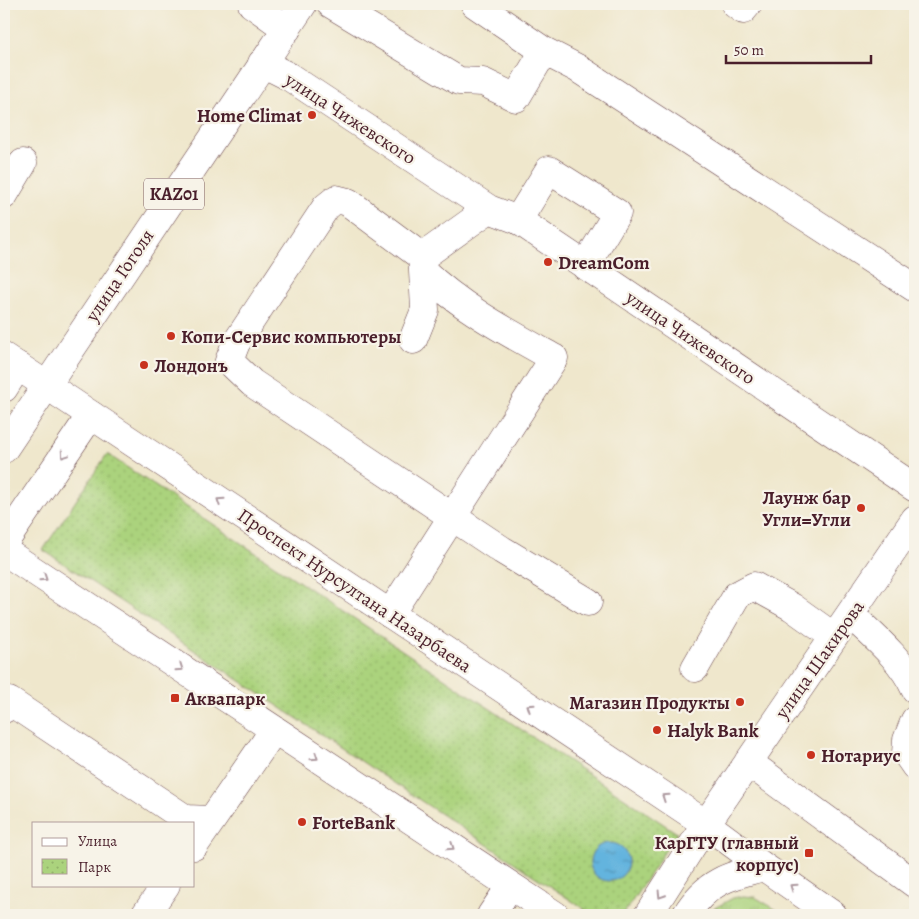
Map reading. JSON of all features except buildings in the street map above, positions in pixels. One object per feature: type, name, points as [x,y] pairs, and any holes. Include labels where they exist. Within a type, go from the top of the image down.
[{"type":"main road","points":[[252,4],[287,29]]},
{"type":"main road","name":"улица Гоголя","points":[[4,449],[45,384],[303,4]]},
{"type":"main road","points":[[331,4],[458,81],[483,82],[516,98],[544,51]]},
{"type":"main road","points":[[475,4],[544,51],[577,68],[915,288]]},
{"type":"main road","points":[[735,4],[744,10],[748,4]]},
{"type":"main road","name":"улица Чижевского","points":[[262,62],[288,76],[489,208],[518,220],[915,488]]},
{"type":"main road","points":[[4,195],[23,163]]},
{"type":"main road","points":[[518,220],[549,170],[617,213],[585,266]]},
{"type":"main road","points":[[390,614],[451,516],[554,358],[507,332],[452,296],[422,264],[348,202],[336,199],[320,215],[236,343],[230,360],[252,384],[451,516],[502,550],[588,602]]},
{"type":"main road","points":[[422,264],[489,208]]},
{"type":"main road","points":[[413,340],[425,310],[422,264]]},
{"type":"main road","name":"Проспект Нурсултана Назарбаева","points":[[9,370],[45,384],[706,824],[833,915]]},
{"type":"main road","points":[[4,543],[91,415]]},
{"type":"main road","name":"улица Шакирова","points":[[706,824],[915,519]]},
{"type":"main road","points":[[4,551],[555,915]]},
{"type":"main road","points":[[695,668],[737,595],[754,586],[792,607],[834,637]]},
{"type":"main road","points":[[850,614],[890,653],[915,689]]},
{"type":"main road","points":[[4,709],[9,701],[186,819],[212,820]]},
{"type":"main road","points":[[915,720],[907,740],[906,753],[915,766]]},
{"type":"main road","points":[[195,845],[274,730]]},
{"type":"main road","points":[[748,762],[915,884]]},
{"type":"main road","points":[[648,915],[706,824]]},
{"type":"main road","points":[[686,915],[696,898],[719,881],[764,867]]},
{"type":"main road","points":[[145,915],[165,886]]},
{"type":"main road","points":[[491,915],[510,887]]},
{"type":"green space","points":[[107,454],[677,833],[623,915],[593,915],[43,550]]},
{"type":"green space","points":[[743,896],[755,897],[785,915],[715,915],[709,911],[733,898]]},
{"type":"water","points":[[609,843],[623,848],[628,862],[623,876],[609,881],[595,876],[590,862],[595,848]]},
{"type":"place","name":"Home Climat","points":[[312,115]]},
{"type":"place","name":"DreamCom","points":[[548,262]]},
{"type":"place","name":"Копи-Сервис компьютеры","points":[[171,336]]},
{"type":"place","name":"Лондонъ","points":[[144,365]]},
{"type":"place","name":"Лаунж бар Угли=Угли","points":[[861,508]]},
{"type":"place","name":"Аквапарк","points":[[175,698]]},
{"type":"place","name":"Магазин Продукты","points":[[740,702]]},
{"type":"place","name":"Halyk Bank","points":[[657,730]]},
{"type":"place","name":"Нотариус","points":[[811,755]]},
{"type":"place","name":"ForteBank","points":[[302,822]]},
{"type":"place","name":"КарГТУ (главный корпус)","points":[[809,853]]}]
